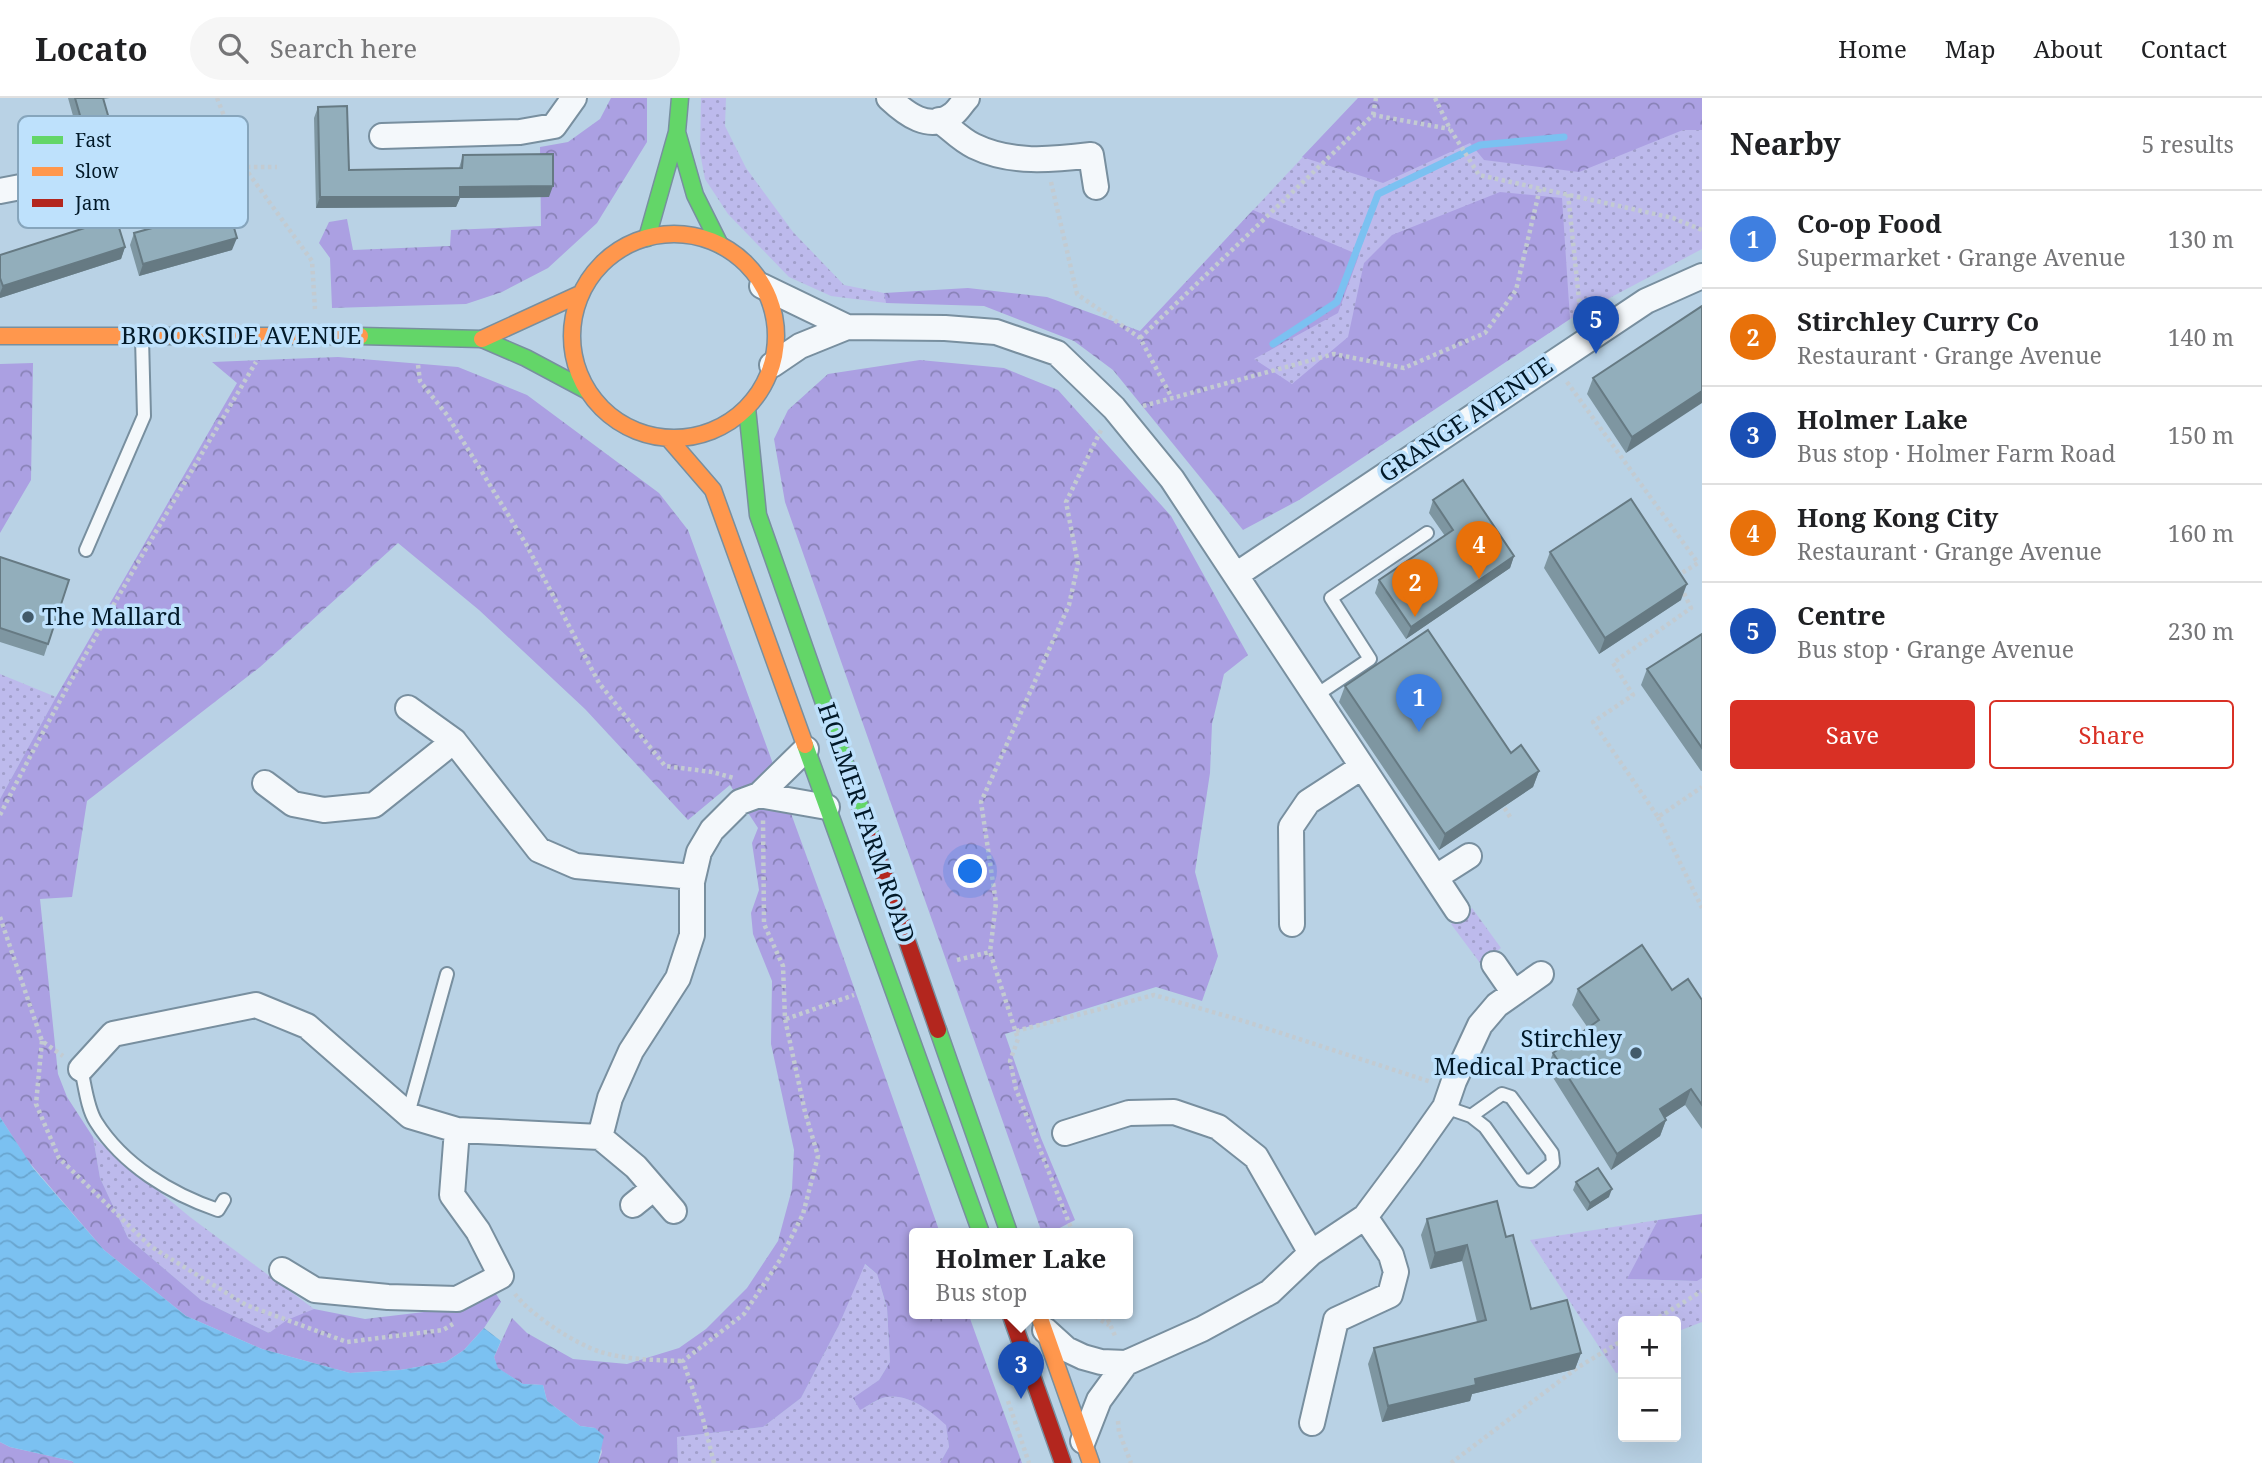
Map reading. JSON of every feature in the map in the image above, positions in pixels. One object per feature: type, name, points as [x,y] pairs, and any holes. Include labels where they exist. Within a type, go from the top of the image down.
[{"type":"street","points":[[382,136],[520,132],[554,127],[574,98]]},
{"type":"street","points":[[647,238],[677,132],[680,98]]},
{"type":"street","points":[[889,98],[905,113],[924,122],[952,115],[967,98]]},
{"type":"street","points":[[939,120],[972,145],[1001,157],[1046,161],[1091,155],[1096,187]]},
{"type":"street","points":[[677,132],[695,195],[720,245]]},
{"type":"street","points":[[0,191],[18,188]]},
{"type":"street","points":[[669,234],[691,236],[720,245],[749,268],[762,286],[773,311],[776,338],[772,365],[762,388],[747,408],[724,426],[698,436],[669,439],[637,432],[608,415],[586,390],[574,360],[572,326],[580,294],[607,258],[625,246],[647,238],[669,234]]},
{"type":"street","name":"GRANGE AVENUE","points":[[1236,575],[1646,301],[1702,276]]},
{"type":"street","points":[[762,286],[847,327]]},
{"type":"street","name":"BROOKSIDE AVENUE","points":[[482,338],[580,294]]},
{"type":"street","points":[[772,365],[800,346],[847,327],[945,328],[996,332],[1057,353],[1124,408],[1457,910]]},
{"type":"street","name":"BROOKSIDE AVENUE","points":[[0,336],[101,337],[142,334],[482,338],[586,390]]},
{"type":"street","name":"HOLMER FARM ROAD","points":[[747,408],[758,515],[1007,1228]]},
{"type":"street","name":"HOLMER FARM ROAD","points":[[669,439],[713,490],[979,1228]]},
{"type":"street","points":[[408,708],[454,741],[539,850],[576,866],[693,877]]},
{"type":"street","points":[[265,783],[293,804],[324,810],[374,805],[454,741]]},
{"type":"street","points":[[600,1137],[610,1098],[631,1051],[678,978],[692,935],[693,877],[699,852],[712,830],[740,802],[756,795],[806,749]]},
{"type":"street","points":[[1292,924],[1291,827],[1308,802],[1362,767]]},
{"type":"street","points":[[756,795],[827,807]]},
{"type":"street","points":[[1436,877],[1469,856]]},
{"type":"street","points":[[1494,964],[1514,993]]},
{"type":"street","points":[[1040,1320],[1066,1349],[1101,1362],[1126,1363],[1202,1329],[1270,1292],[1311,1253],[1364,1217],[1409,1158],[1479,1025],[1497,1005],[1541,974]]},
{"type":"street","points":[[81,1069],[113,1034],[256,1005],[307,1026],[408,1114],[457,1130],[600,1137],[636,1167],[674,1210]]},
{"type":"street","points":[[1065,1133],[1129,1113],[1174,1112],[1218,1127],[1256,1157],[1311,1253]]},
{"type":"street","points":[[282,1270],[315,1290],[416,1298],[457,1299],[502,1276],[478,1231],[452,1195],[457,1130]]},
{"type":"street","points":[[633,1205],[654,1188]]},
{"type":"street","points":[[1312,1423],[1336,1320],[1390,1295],[1396,1272],[1391,1255],[1364,1217]]},
{"type":"street","points":[[1012,1319],[1063,1463]]},
{"type":"street","points":[[1040,1320],[1087,1452]]},
{"type":"street","points":[[1087,1452],[1098,1401],[1126,1363]]},
{"type":"lane","points":[[86,550],[144,416],[142,334]]},
{"type":"lane","points":[[1315,696],[1370,659],[1331,598],[1427,533]]},
{"type":"lane","points":[[408,1114],[447,974]]},
{"type":"lane","points":[[81,1069],[95,1120],[123,1154],[155,1180],[192,1201],[218,1210],[224,1200]]},
{"type":"lane","points":[[1441,1095],[1485,1127],[1523,1180],[1531,1181],[1553,1163],[1552,1153],[1511,1097],[1502,1094],[1471,1116]]},
{"type":"path","points":[[217,98],[224,116]]},
{"type":"path","points":[[1140,338],[1373,115],[1376,98]]},
{"type":"path","points":[[1435,98],[1450,129],[1479,174],[1673,218],[1702,230]]},
{"type":"path","points":[[1373,115],[1450,129]]},
{"type":"path","points":[[1046,161],[1077,295],[1140,338],[1172,398]]},
{"type":"path","points":[[248,167],[277,167]]},
{"type":"path","points":[[248,173],[312,261],[317,335]]},
{"type":"path","points":[[1071,1228],[1016,1089],[1010,1061],[1018,1039],[990,952],[996,903],[981,802],[1069,606],[1077,564],[1066,502],[1099,432],[1124,408],[1172,398],[1334,354],[1404,368],[1485,333],[1516,290],[1539,188]]},
{"type":"path","points":[[1568,194],[1581,321]]},
{"type":"path","points":[[0,815],[30,756],[159,527],[272,335]]},
{"type":"path","points":[[414,337],[420,381],[447,415],[526,544],[599,683],[666,766],[712,772],[756,795],[764,925],[783,966],[785,1019],[805,1112],[818,1156],[803,1214],[780,1260],[744,1314],[684,1361],[643,1359],[600,1352],[553,1328],[517,1298],[502,1276]]},
{"type":"path","points":[[1567,382],[1698,563],[1676,577],[1691,608],[1613,663],[1633,695],[1592,722],[1658,817],[1702,908]]},
{"type":"path","points":[[1658,817],[1702,786]]},
{"type":"path","points":[[1500,801],[1510,817]]},
{"type":"path","points":[[0,917],[42,1041],[36,1104],[59,1158],[149,1246],[246,1305],[347,1342],[443,1331],[454,1323]]},
{"type":"path","points":[[957,960],[990,952]]},
{"type":"path","points":[[785,1019],[854,995]]},
{"type":"path","points":[[1016,1031],[1154,995],[1247,1022],[1441,1095]]},
{"type":"path","points":[[42,1041],[81,1069]]},
{"type":"path","points":[[1661,1316],[1702,1291]]},
{"type":"path","points":[[1098,1319],[1111,1327],[1108,1319]]},
{"type":"path","points":[[1451,1463],[1577,1368],[1618,1343]]},
{"type":"path","points":[[684,1361],[714,1463]]},
{"type":"path","points":[[1007,1398],[1029,1463]]},
{"type":"path","points":[[1118,1413],[1119,1432],[1131,1463]]},
{"type":"shaded area","points":[[701,98],[726,98],[725,126],[746,168],[793,232],[844,285],[884,293],[886,303],[831,296],[789,277],[728,214],[705,179],[700,153]]},
{"type":"shaded area","points":[[1358,98],[1702,98],[1702,249],[1570,319],[1299,500],[1140,331]]},
{"type":"shaded area","points":[[0,674],[56,697],[0,799]]},
{"type":"shaded area","points":[[1472,908],[1501,948],[1480,963],[1451,924]]},
{"type":"shaded area","points":[[93,1137],[190,1217],[314,1309],[269,1333],[201,1300],[128,1238],[100,1178]]},
{"type":"shaded area","points":[[1658,1220],[1628,1279],[1696,1281],[1702,1278],[1702,1322],[1681,1330],[1681,1316],[1618,1316],[1616,1373],[1530,1240]]},
{"type":"shaded area","points":[[864,1264],[877,1274],[887,1309],[890,1362],[879,1380],[853,1399],[861,1409],[880,1399],[894,1396],[911,1400],[933,1414],[946,1424],[949,1447],[940,1463],[678,1463],[677,1437],[763,1427],[801,1398],[839,1325]]},
{"type":"green space","points":[[611,98],[647,98],[647,142],[597,223],[548,268],[502,292],[466,304],[332,308],[330,258],[319,243],[329,222],[347,219],[353,250],[450,246],[451,230],[541,226],[540,147],[568,142],[600,119]]},
{"type":"green space","points":[[1358,98],[1702,98],[1702,130],[1683,130],[1579,172],[1484,160],[1470,143],[1383,183],[1302,157]]},
{"type":"green space","points":[[1500,192],[1562,198],[1570,319],[1299,500],[1243,530],[1113,370],[1074,341],[984,306],[886,303],[884,293],[968,288],[1047,297],[1140,331],[1253,210],[1359,255],[1338,313],[1254,359],[1292,384],[1348,337],[1364,263],[1392,235]]},
{"type":"green space","points":[[338,357],[458,367],[527,395],[659,493],[688,530],[938,1228],[909,1228],[909,1319],[970,1319],[1022,1463],[940,1463],[949,1447],[946,1425],[926,1409],[911,1400],[894,1396],[883,1398],[860,1410],[853,1398],[879,1380],[890,1362],[887,1308],[877,1274],[865,1264],[839,1325],[801,1398],[763,1427],[677,1437],[678,1463],[598,1463],[602,1452],[595,1428],[580,1426],[547,1401],[543,1385],[523,1384],[497,1368],[494,1357],[512,1318],[527,1333],[573,1359],[627,1364],[679,1348],[706,1329],[747,1288],[778,1241],[792,1189],[794,1150],[771,1044],[772,981],[753,934],[751,913],[759,890],[752,843],[758,828],[730,785],[688,820],[585,709],[479,610],[398,543],[260,667],[87,801],[72,897],[40,899],[58,1074],[67,1097],[93,1137],[100,1178],[128,1238],[201,1300],[269,1333],[287,1320],[314,1309],[365,1319],[424,1312],[457,1299],[487,1279],[501,1302],[484,1328],[464,1350],[446,1362],[400,1370],[350,1373],[262,1349],[186,1316],[104,1250],[28,1161],[0,1117],[0,799],[237,383],[212,362]]},
{"type":"green space","points":[[920,360],[1004,368],[1058,390],[1171,516],[1248,655],[1224,674],[1212,724],[1210,773],[1195,872],[1218,956],[1202,1001],[1156,987],[1005,1034],[1041,1138],[1075,1220],[1060,1228],[1040,1228],[785,502],[774,439],[788,410],[828,374]]},
{"type":"green space","points":[[33,363],[31,480],[0,533],[0,364]]},
{"type":"green space","points":[[1702,1214],[1702,1278],[1697,1281],[1627,1279],[1658,1220]]},
{"type":"green space","points":[[0,1442],[10,1447],[74,1463],[0,1463]]},
{"type":"water","points":[[0,1117],[33,1168],[104,1250],[186,1316],[262,1349],[350,1373],[400,1370],[446,1362],[464,1350],[484,1328],[501,1341],[494,1357],[498,1368],[523,1384],[543,1385],[547,1401],[580,1426],[595,1428],[604,1436],[598,1463],[74,1463],[0,1442]]},
{"type":"building","points":[[75,98],[103,98],[108,116],[80,116]]},
{"type":"building","points":[[347,106],[349,170],[462,168],[463,155],[553,154],[553,186],[460,187],[460,197],[320,197],[318,107]]},
{"type":"building","points":[[85,228],[119,228],[125,247],[3,286],[0,278],[0,255]]},
{"type":"building","points":[[152,228],[234,228],[237,238],[143,264],[134,233]]},
{"type":"building","points":[[1702,306],[1702,391],[1632,437],[1593,378]]},
{"type":"building","points":[[1463,480],[1514,556],[1411,627],[1379,580],[1453,530],[1433,500]]},
{"type":"building","points":[[1631,499],[1687,584],[1605,638],[1550,552]]},
{"type":"building","name":"The Mallard","points":[[0,557],[69,580],[48,644],[0,628]]},
{"type":"building","points":[[1428,630],[1511,753],[1521,745],[1539,771],[1445,834],[1345,686]]},
{"type":"building","points":[[1702,634],[1702,748],[1647,669]]},
{"type":"building","name":"Stirchley Medical Practice","points":[[1642,945],[1672,990],[1688,979],[1702,1000],[1702,1105],[1691,1089],[1660,1109],[1666,1120],[1617,1154],[1553,1053],[1599,1020],[1578,989]]},
{"type":"building","points":[[1598,1168],[1612,1189],[1590,1203],[1576,1182]]},
{"type":"building","points":[[1497,1201],[1506,1237],[1513,1235],[1531,1309],[1567,1300],[1581,1353],[1475,1379],[1476,1385],[1388,1406],[1374,1348],[1486,1320],[1467,1245],[1435,1253],[1427,1219]]},
{"type":"waterway","points":[[1273,344],[1337,302],[1378,194],[1480,145],[1564,137]]},
{"type":"traffic: fast","points":[[647,238],[677,132],[680,98]]},
{"type":"traffic: fast","points":[[677,132],[695,195],[720,245]]},
{"type":"traffic: fast","points":[[360,336],[482,339],[526,358],[586,390]]},
{"type":"traffic: fast","points":[[747,408],[758,515],[872,840]]},
{"type":"traffic: fast","points":[[805,745],[979,1228]]},
{"type":"traffic: fast","points":[[938,1030],[1007,1228]]},
{"type":"traffic: slow","points":[[674,234],[713,242],[731,251],[746,264],[759,279],[768,297],[776,336],[768,375],[759,393],[746,408],[731,421],[713,430],[674,438],[635,430],[617,421],[602,408],[589,393],[580,375],[572,336],[580,297],[589,279],[602,264],[617,251],[635,242],[674,234]]},
{"type":"traffic: slow","points":[[482,339],[580,294]]},
{"type":"traffic: slow","points":[[0,336],[360,336]]},
{"type":"traffic: slow","points":[[669,439],[713,490],[805,745]]},
{"type":"traffic: slow","points":[[1040,1319],[1091,1463]]},
{"type":"traffic: jam","points":[[872,840],[938,1030]]},
{"type":"traffic: jam","points":[[1012,1319],[1063,1463]]},
{"type":"place","name":"Centre","points":[[1596,354]]},
{"type":"place","name":"Hong Kong City","points":[[1479,579]]},
{"type":"place","name":"The Mallard","points":[[28,617]]},
{"type":"place","name":"Stirchley Curry Co","points":[[1415,617]]},
{"type":"place","name":"Co-op Food","points":[[1419,732]]},
{"type":"place","name":"Stirchley Medical Practice","points":[[1636,1053]]},
{"type":"place","name":"Holmer Lake","points":[[1021,1399]]}]
